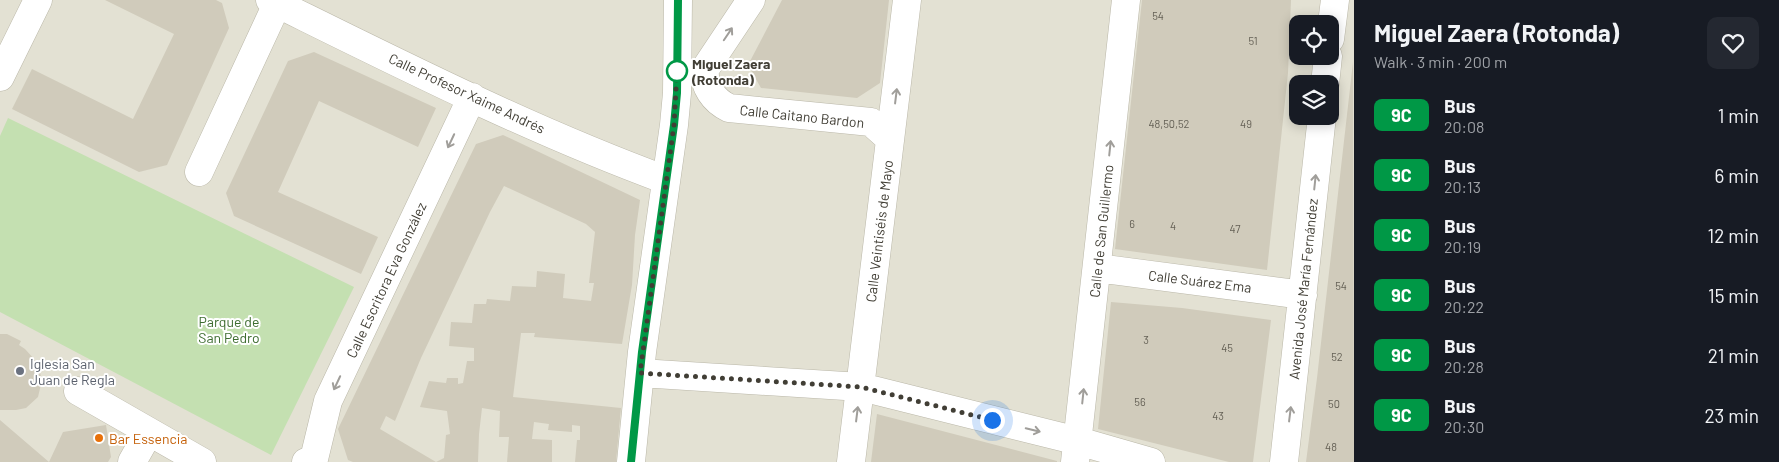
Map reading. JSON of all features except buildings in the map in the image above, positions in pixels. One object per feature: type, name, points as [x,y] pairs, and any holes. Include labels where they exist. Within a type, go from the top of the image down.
[{"type":"street","points":[[0,77],[38,0]]},
{"type":"street","points":[[631,462],[640,373],[674,125],[677,93],[678,0]]},
{"type":"street","name":"Calle Caitano Bardon","points":[[752,0],[705,69],[704,78],[710,93],[721,104],[729,108],[871,122],[890,138]]},
{"type":"street","name":"Calle Veintiséis de Mayo","points":[[851,462],[907,0]]},
{"type":"street","name":"Calle de San Guillermo","points":[[1076,452],[1126,0]]},
{"type":"street","points":[[1333,15],[1335,0]]},
{"type":"street","points":[[199,172],[274,2]]},
{"type":"street","name":"Calle Profesor Xaime Andrés","points":[[274,2],[472,97],[616,161],[666,180]]},
{"type":"street","name":"Calle Escritora Eva González","points":[[318,461],[328,401],[472,97]]},
{"type":"street","name":"Avenida José María Fernández","points":[[1284,462],[1321,125]]},
{"type":"street","name":"Calle Suárez Ema","points":[[1097,268],[1303,295]]},
{"type":"street","points":[[640,373],[861,387],[1076,452],[1151,462]]},
{"type":"street","points":[[78,391],[202,462]]},
{"type":"street","points":[[132,462],[149,432]]},
{"type":"shaded area","points":[[0,0],[1354,0],[1354,462],[0,462]]},
{"type":"green space","name":"Parque de San Pedro","points":[[8,118],[354,287],[271,455],[0,312],[0,136]]},
{"type":"bus line","name":"9C","points":[[631,462],[642,352],[674,125],[677,93],[678,0]]},
{"type":"place","name":"Miguel Zaera (Rotonda)","points":[[677,71]]},
{"type":"place","name":"Iglesia San Juan de Regla","points":[[20,371]]},
{"type":"place","name":"Bar Essencia","points":[[99,438]]},
{"type":"route","points":[[677,71],[674,125],[640,373],[861,387],[992,420]]}]
